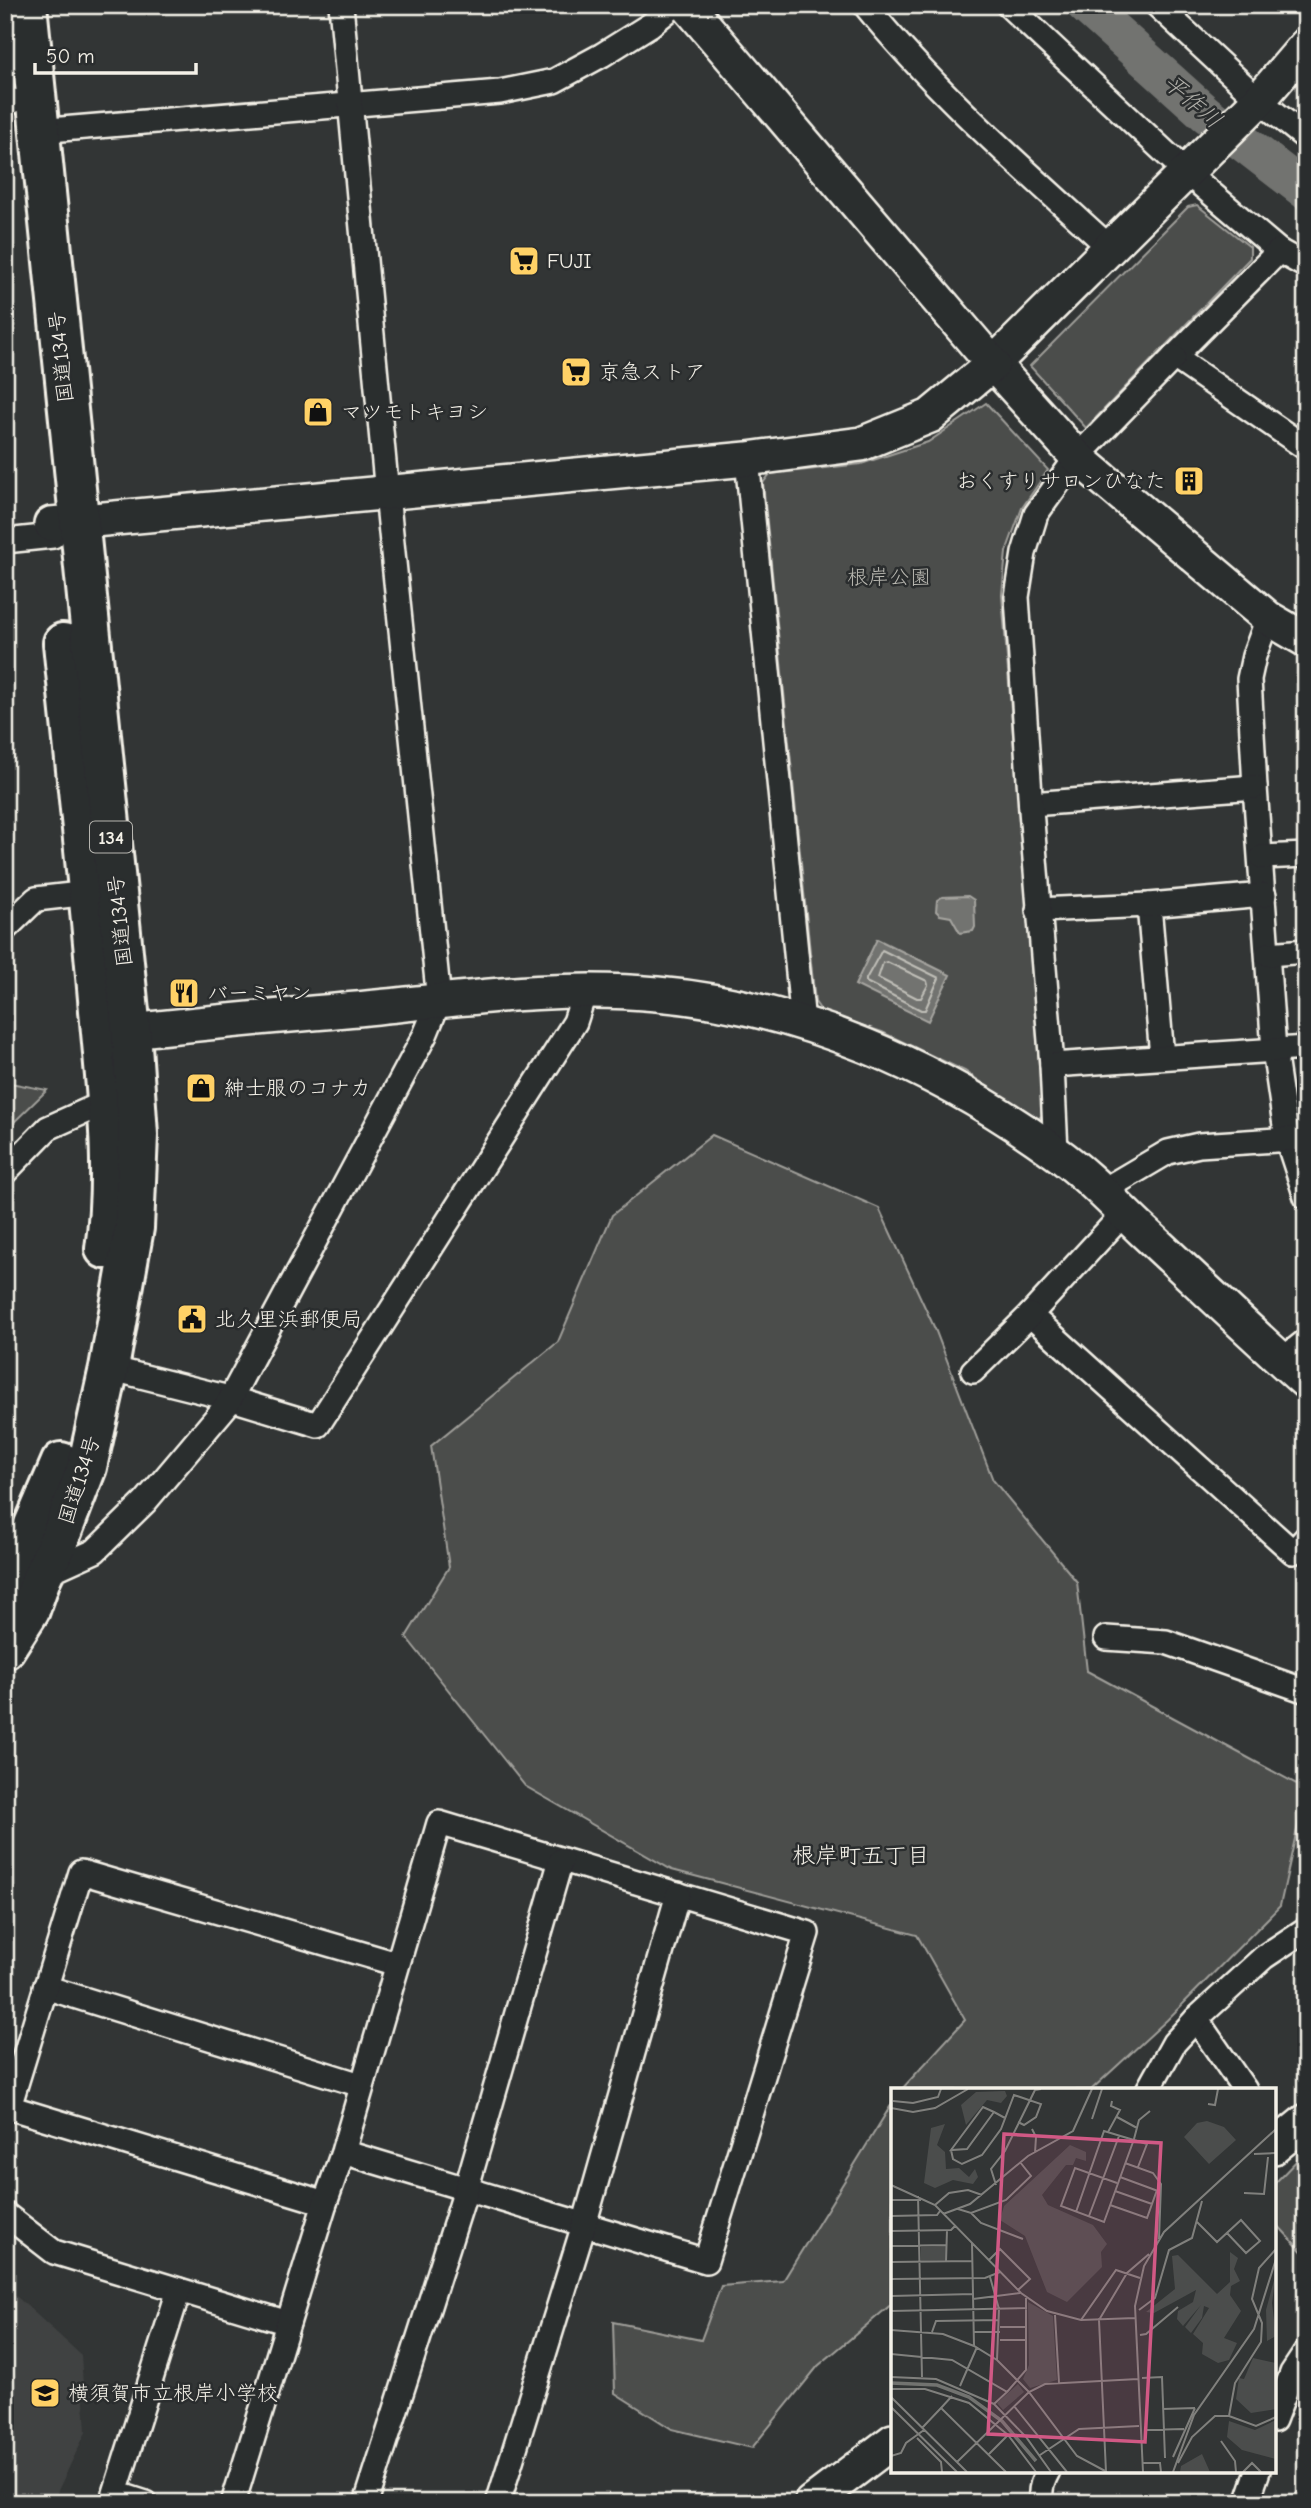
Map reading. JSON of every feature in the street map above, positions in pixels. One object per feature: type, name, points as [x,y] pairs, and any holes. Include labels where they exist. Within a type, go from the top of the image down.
[{"type":"highway","name":"国道134号","points":[[5,1649],[30,1610],[87,1467],[109,1368],[134,1228],[138,1135],[89,893],[61,527],[38,131],[27,5]]},
{"type":"highway","name":"国道134号","points":[[5,27],[9,102],[61,527],[116,1033],[106,1102],[109,1135],[108,1226],[89,1360],[63,1459],[5,1592]]},
{"type":"street","points":[[42,1576],[95,1551],[145,1502],[227,1405],[425,1035],[439,1001],[387,494],[341,5]]},
{"type":"street","points":[[38,131],[500,92],[554,81],[631,37],[675,5]]},
{"type":"street","points":[[687,5],[993,364],[1077,457],[1268,618],[1306,640]]},
{"type":"street","points":[[865,5],[907,55],[1109,247]]},
{"type":"street","points":[[1008,5],[1191,168],[1279,251],[1306,266]]},
{"type":"street","points":[[1157,5],[1256,102],[1306,138]]},
{"type":"street","points":[[5,541],[61,527],[747,459],[861,444],[930,416],[993,364],[1256,102],[1306,45]]},
{"type":"street","points":[[1056,1152],[1052,1065],[1038,910],[1017,597],[1024,553],[1037,514],[1077,457],[1279,251]]},
{"type":"street","points":[[1174,357],[1306,448]]},
{"type":"street","points":[[747,459],[803,1023]]},
{"type":"street","points":[[1268,618],[1249,679],[1255,788],[1274,1050],[1296,1138],[1306,1197]]},
{"type":"street","points":[[1031,804],[1255,788]]},
{"type":"street","points":[[1262,857],[1306,855]]},
{"type":"street","points":[[5,929],[36,899],[89,893]]},
{"type":"street","points":[[1038,910],[1149,905],[1264,895]]},
{"type":"street","points":[[1149,905],[1162,1057]]},
{"type":"street","points":[[1268,954],[1306,951]]},
{"type":"street","points":[[109,1368],[229,1398],[318,1425],[575,1022],[584,991]]},
{"type":"street","points":[[116,1033],[439,1001],[584,991],[658,994],[734,1006],[803,1023],[874,1049],[971,1097],[1056,1152],[1298,1361]]},
{"type":"street","points":[[1052,1065],[1306,1048]]},
{"type":"street","points":[[5,1172],[48,1128],[106,1102]]},
{"type":"street","points":[[973,1371],[1030,1315],[1113,1202],[1168,1152],[1199,1145],[1296,1138]]},
{"type":"street","points":[[1030,1315],[1293,1552],[1306,1538]]},
{"type":"street","points":[[1106,1638],[1166,1642],[1306,1691]]},
{"type":"street","points":[[233,2503],[343,2152],[439,1823],[807,1933],[706,2261],[343,2152]]},
{"type":"street","points":[[366,2503],[466,2190],[561,1860]]},
{"type":"street","points":[[325,2203],[7,2107],[81,1872],[397,1964]]},
{"type":"street","points":[[498,2503],[584,2225],[678,1894]]},
{"type":"street","points":[[1149,2088],[1174,2043],[1196,2019],[1264,1957],[1306,1929]]},
{"type":"street","points":[[45,1987],[361,2085]]},
{"type":"street","points":[[1196,2019],[1244,2088]]},
{"type":"street","points":[[5,2214],[54,2252],[288,2323]]},
{"type":"street","points":[[146,2503],[115,2493],[179,2290]]},
{"type":"street","points":[[1276,2415],[1292,2373],[1306,2352]]},
{"type":"street","points":[[811,2503],[891,2443]]},
{"type":"street","points":[[1043,2503],[1040,2497],[1047,2473]]},
{"type":"street","points":[[1247,2503],[1257,2473]]},
{"type":"shaded area","name":"横須賀市立根岸小学校","points":[[5,2286],[81,2355],[86,2432],[52,2503],[5,2503]]},
{"type":"green space","points":[[1197,205],[1250,247],[1250,258],[1086,428],[1030,366],[1188,207]]},
{"type":"green space","name":"根岸公園","points":[[986,403],[1048,470],[1022,508],[1006,552],[1002,595],[1043,1115],[1036,1120],[965,1071],[882,1032],[822,1012],[815,1002],[763,483],[770,474],[861,464],[928,442]]},
{"type":"green space","points":[[5,1082],[47,1090],[5,1131]]},
{"type":"green space","points":[[712,1135],[879,1208],[935,1329],[993,1480],[1077,1582],[1087,1671],[1306,1789],[1280,1906],[1167,2020],[1093,2088],[903,2088],[965,2020],[917,1935],[672,1870],[525,1786],[406,1637],[449,1567],[431,1446],[558,1342],[612,1215]]},
{"type":"green space","points":[[891,2105],[891,2305],[818,2366],[752,2448],[672,2429],[615,2393],[613,2322],[701,2340],[721,2286],[783,2281]]},
{"type":"green space","points":[[1306,2151],[1306,2256],[1276,2223],[1276,2182]]},
{"type":"water","points":[[968,896],[974,900],[975,927],[973,931],[960,933],[951,917],[940,915],[936,911],[937,900],[942,897]]},
{"type":"water","points":[[877,939],[950,975],[928,1021],[855,985]]},
{"type":"waterway","name":"平作川","points":[[1085,5],[1205,113],[1306,191]]},
{"type":"place","name":"FUJI","points":[[524,261]]},
{"type":"place","name":"京急ストア","points":[[576,372]]},
{"type":"place","name":"マツモトキヨシ","points":[[318,412]]},
{"type":"place","name":"おくすりサロンひなた","points":[[1189,481]]},
{"type":"place","name":"バーミヤン","points":[[184,993]]},
{"type":"place","name":"紳士服のコナカ","points":[[201,1088]]},
{"type":"place","name":"北久里浜郵便局","points":[[192,1319]]},
{"type":"place","name":"横須賀市立根岸小学校","points":[[45,2393]]},
{"type":"district","name":"根岸町五丁目","points":[[861,1855]]}]
